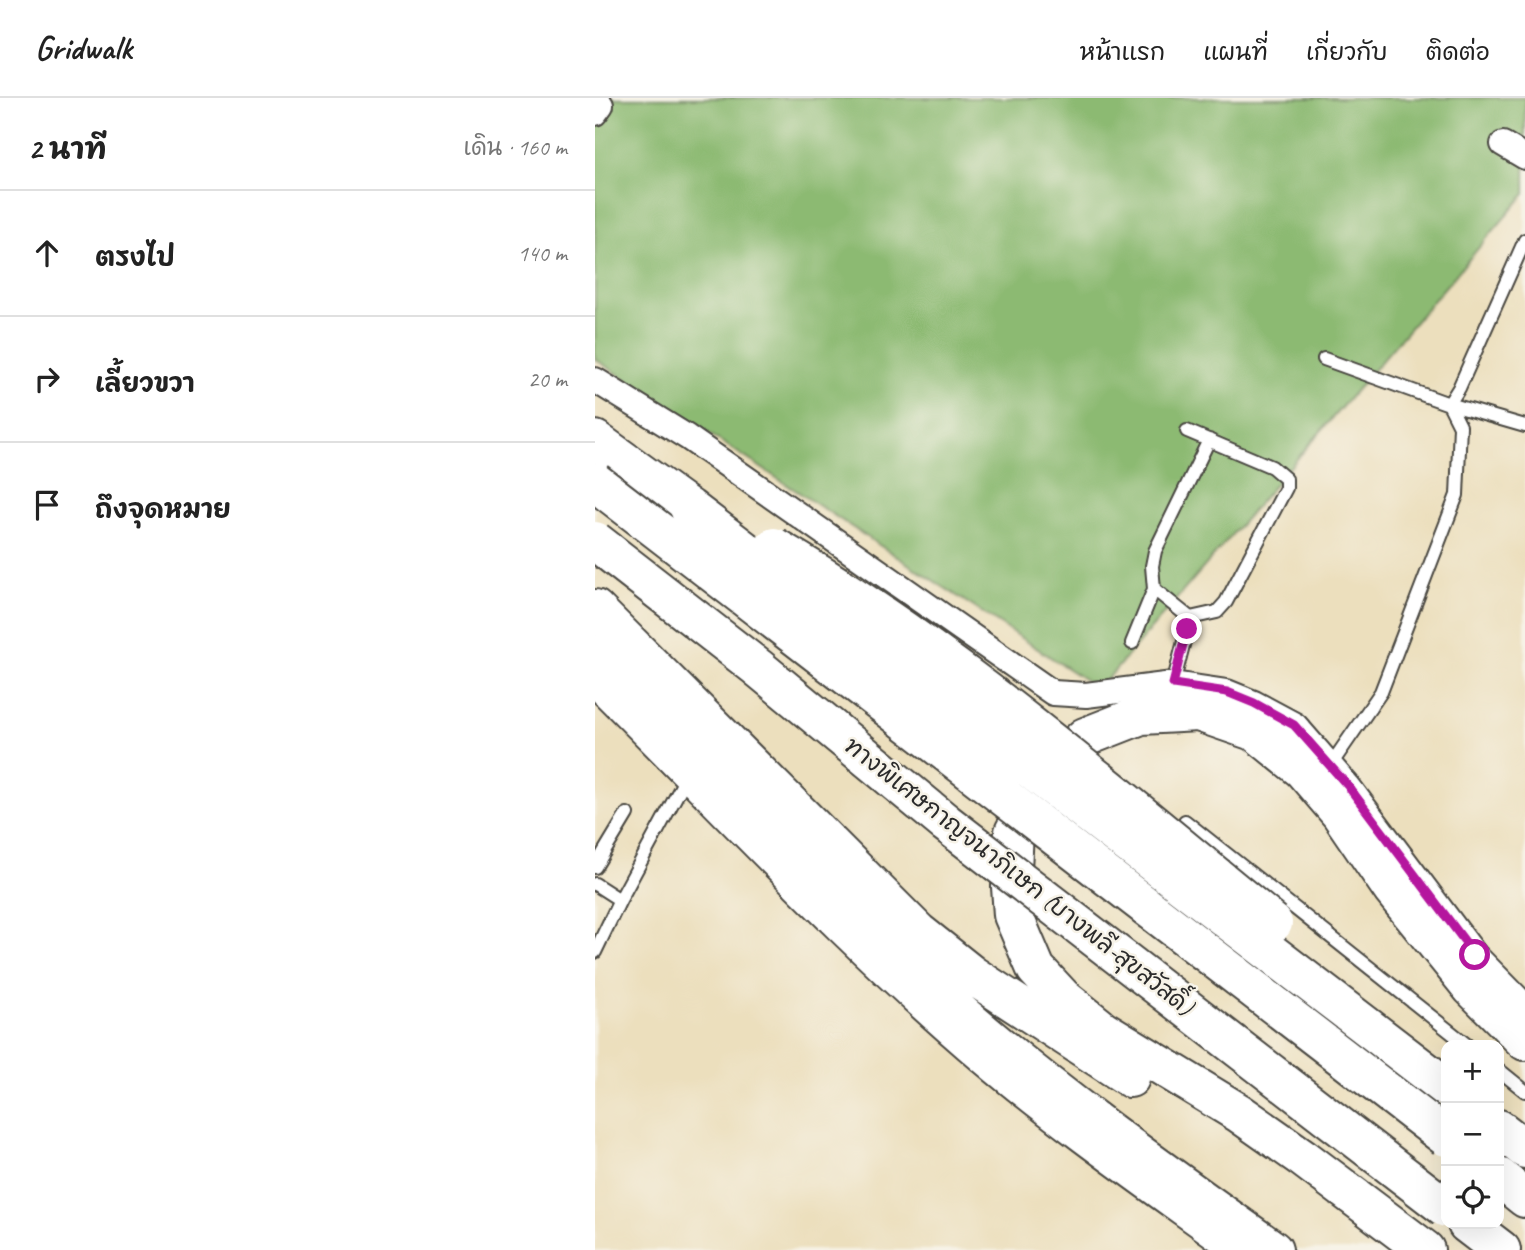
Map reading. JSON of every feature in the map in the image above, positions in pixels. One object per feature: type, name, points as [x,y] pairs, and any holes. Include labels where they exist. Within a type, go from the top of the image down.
[{"type":"highway","points":[[595,440],[689,508],[1441,1083]]},
{"type":"highway","points":[[595,482],[1441,1133]]},
{"type":"highway","points":[[689,508],[781,551],[848,591],[914,638],[1048,740],[1441,1058]]},
{"type":"highway","name":"ทางพิเศษกาญจนาภิเษก (บางพลี-สุขสวัสดิ์)","points":[[595,541],[757,667],[946,823],[1441,1204]]},
{"type":"highway","points":[[595,609],[918,932],[972,975],[1037,1020],[1145,1087],[1366,1206]]},
{"type":"highway","points":[[595,656],[827,888],[940,995],[1107,1133],[1273,1250]]},
{"type":"highway","points":[[1425,1250],[1239,1114],[1103,1030],[1062,998],[1036,969],[1013,915],[1011,887],[1014,832],[1048,771],[1085,737],[1141,715],[1198,712],[1256,732],[1303,770],[1340,813],[1392,889],[1472,988],[1525,1041]]},
{"type":"highway","points":[[1504,1108],[1525,1124]]},
{"type":"highway","points":[[1504,1133],[1525,1149]]},
{"type":"highway","points":[[1504,1181],[1525,1198]]},
{"type":"highway","points":[[1474,1229],[1501,1250]]},
{"type":"street","points":[[595,102],[601,105],[595,113]]},
{"type":"street","points":[[1503,145],[1525,157]]},
{"type":"street","points":[[595,380],[687,437],[1053,693],[1086,695],[1173,684],[1227,692],[1294,725],[1330,765],[1475,955],[1525,1006]]},
{"type":"street","points":[[595,685],[817,910],[983,1062],[1108,1160],[1233,1250]]},
{"type":"lane","points":[[1449,404],[1459,388],[1525,240]]},
{"type":"lane","points":[[1324,359],[1449,404],[1525,426]]},
{"type":"lane","points":[[1330,765],[1381,692],[1457,495],[1460,426],[1449,404]]},
{"type":"lane","points":[[1187,431],[1283,474],[1286,488],[1226,602],[1217,612],[1190,618]]},
{"type":"lane","points":[[1132,643],[1154,589],[1152,566],[1155,551],[1209,440]]},
{"type":"lane","points":[[1154,589],[1190,618]]},
{"type":"lane","points":[[1173,684],[1190,618]]},
{"type":"lane","points":[[596,949],[619,900],[687,776]]},
{"type":"lane","points":[[595,867],[627,814]]},
{"type":"lane","points":[[1185,821],[1461,1040]]},
{"type":"lane","points":[[595,884],[619,900]]},
{"type":"lane","points":[[1504,1074],[1525,1091]]},
{"type":"green space","points":[[595,98],[1525,98],[1525,194],[1099,689],[595,359]]},
{"type":"route","points":[[1187,629],[1173,684],[1227,692],[1294,725],[1348,786],[1475,955]]}]
